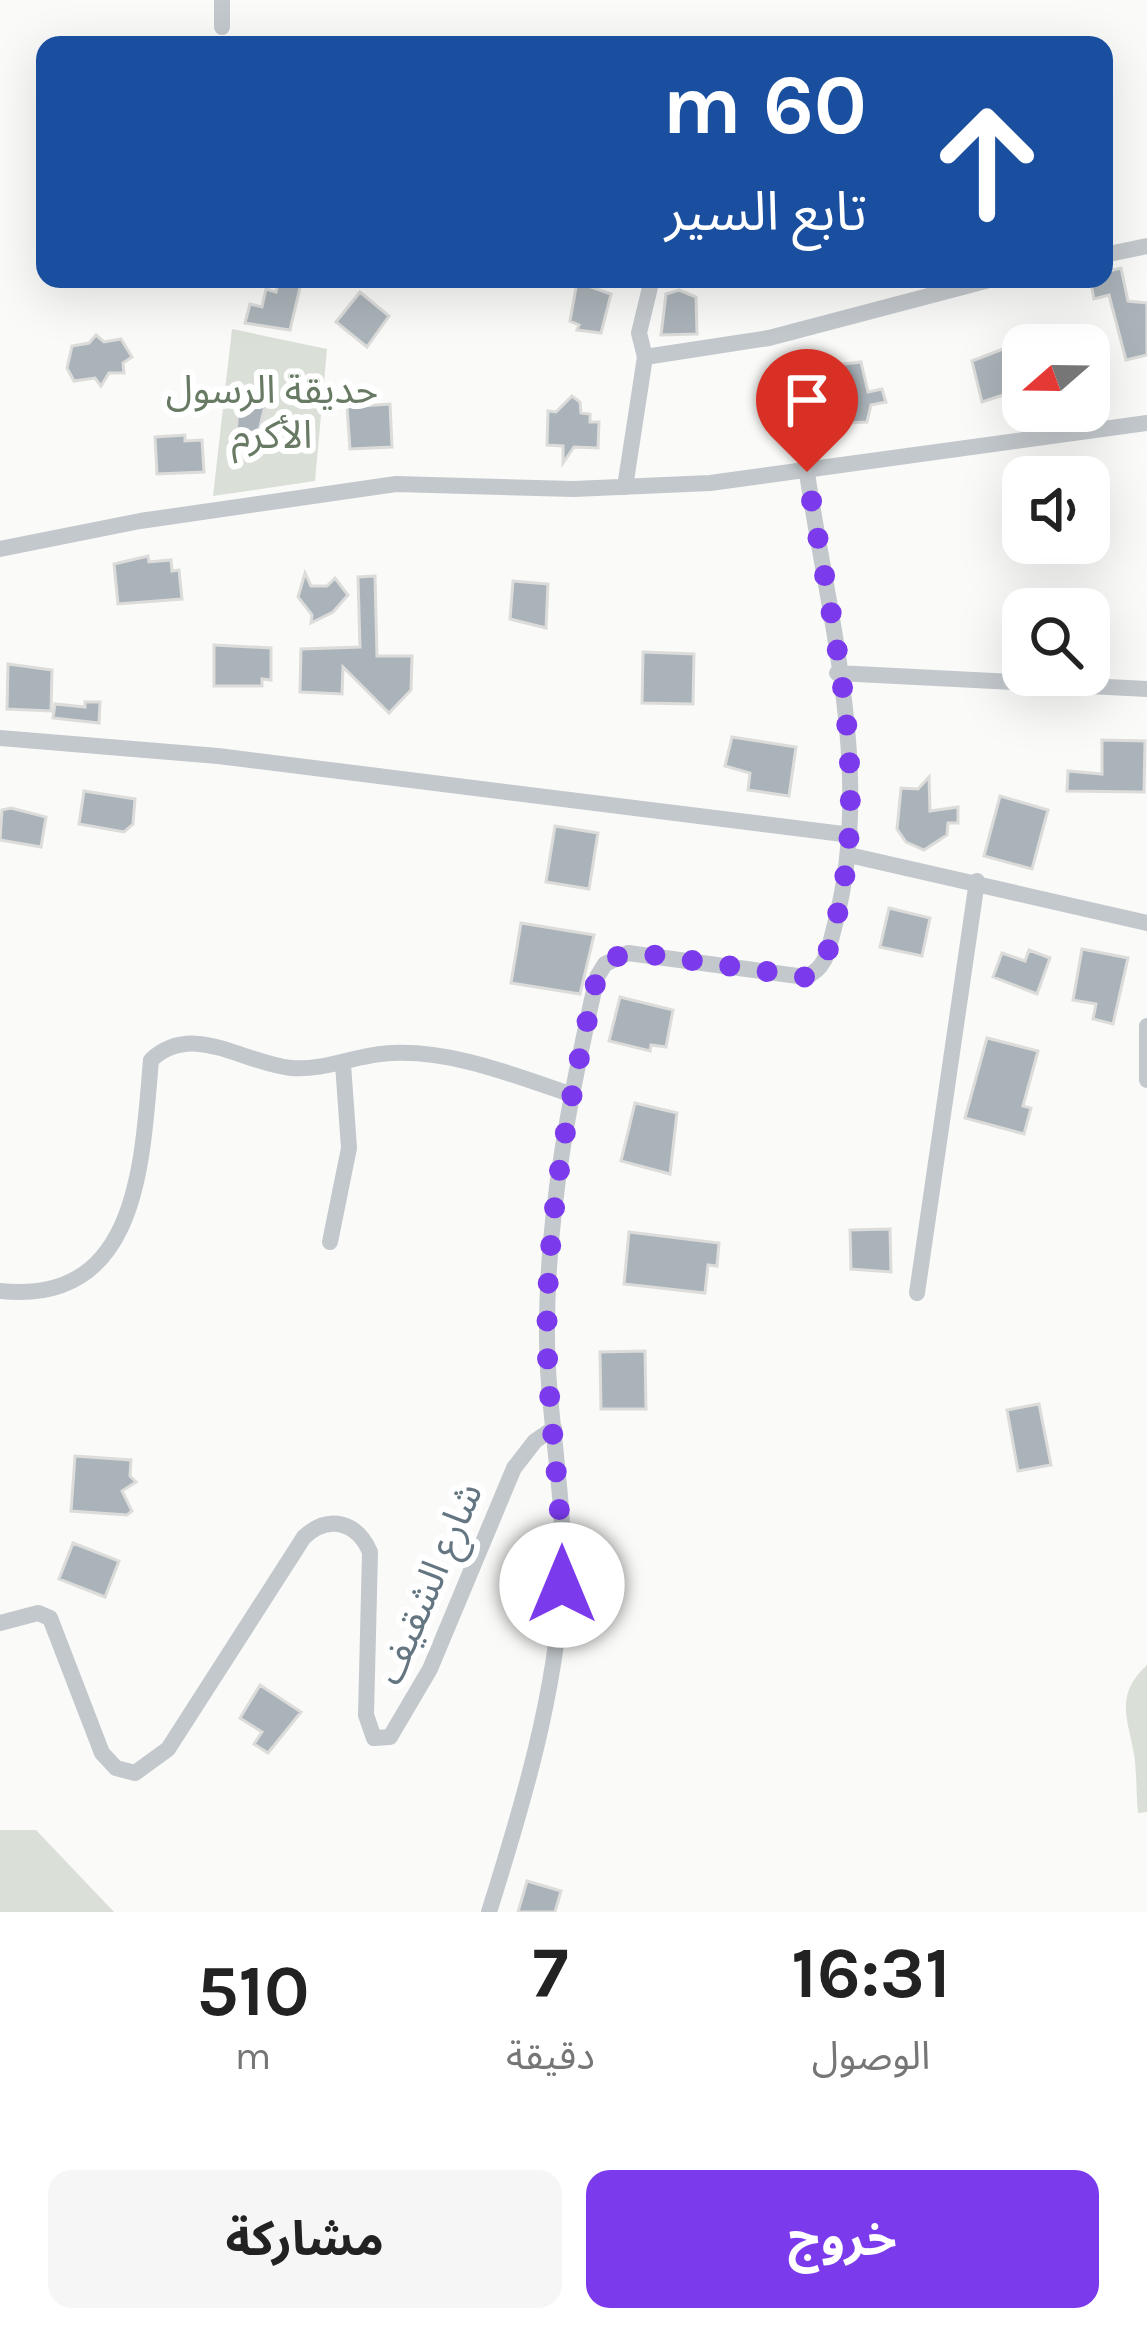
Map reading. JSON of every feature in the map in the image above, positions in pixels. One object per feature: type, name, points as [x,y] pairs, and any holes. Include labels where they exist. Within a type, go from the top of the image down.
[{"type":"street","points":[[222,0],[222,27]]},
{"type":"street","points":[[1113,253],[1147,246]]},
{"type":"street","points":[[625,487],[644,357],[639,333],[650,288]]},
{"type":"street","points":[[644,357],[769,338],[959,288]]},
{"type":"street","points":[[0,549],[140,521],[396,484],[625,487],[807,472],[1147,423]]},
{"type":"street","points":[[489,1912],[525,1789],[557,1629],[563,1542],[548,1274],[573,1095],[597,977],[605,964],[640,953],[790,978],[815,973],[826,956],[849,855],[846,722],[807,472]]},
{"type":"street","points":[[837,673],[1147,689]]},
{"type":"street","points":[[0,738],[218,756],[851,835]]},
{"type":"street","points":[[849,855],[1147,923]]},
{"type":"street","points":[[917,1293],[977,881]]},
{"type":"street","points":[[1147,1026],[1147,1080]]},
{"type":"street","points":[[0,1292],[64,1288],[88,1275],[112,1247],[142,1160],[151,1060],[163,1048],[196,1042],[290,1067],[343,1064],[394,1053],[431,1056],[573,1095]]},
{"type":"street","points":[[330,1242],[349,1148],[343,1064]]},
{"type":"street","name":"شارع الشقيف","points":[[0,1623],[38,1613],[50,1618],[102,1753],[116,1768],[135,1772],[158,1760],[179,1733],[304,1538],[318,1526],[342,1524],[356,1530],[370,1552],[366,1715],[374,1738],[390,1737],[430,1669],[514,1468],[535,1441],[554,1428]]},
{"type":"green space","name":"حديقة الرسول الأكرم","points":[[232,329],[327,349],[315,481],[213,496]]},
{"type":"green space","points":[[1147,1665],[1147,1812],[1138,1813],[1126,1706],[1130,1686]]},
{"type":"green space","points":[[0,1830],[36,1830],[114,1912],[0,1912]]},
{"type":"building","points":[[1121,268],[1128,301],[1147,303],[1147,355],[1126,360],[1109,295],[1094,299],[1092,288],[1113,288],[1113,270]]},
{"type":"building","points":[[277,288],[300,288],[290,330],[245,323],[250,304],[262,307],[266,289],[276,292]]},
{"type":"building","points":[[576,288],[611,294],[601,333],[577,330],[579,325],[570,321]]},
{"type":"building","points":[[679,290],[696,297],[697,334],[661,335],[666,294]]},
{"type":"building","points":[[360,292],[389,316],[367,347],[336,322]]},
{"type":"building","points":[[96,335],[104,342],[121,339],[132,357],[123,363],[124,373],[109,373],[101,386],[95,378],[74,381],[67,368],[72,346],[89,343]]},
{"type":"building","points":[[1002,349],[1002,395],[982,402],[972,361]]},
{"type":"building","points":[[861,362],[868,392],[882,389],[886,402],[871,405],[867,422],[826,424],[818,367]]},
{"type":"building","points":[[572,396],[580,402],[581,413],[590,414],[590,422],[599,422],[598,448],[574,447],[563,463],[563,446],[547,445],[548,411],[556,412]]},
{"type":"building","points":[[390,404],[392,447],[350,449],[347,407]]},
{"type":"building","points":[[238,406],[265,406],[255,447],[235,450]]},
{"type":"building","points":[[185,435],[185,441],[202,440],[204,472],[157,474],[155,437]]},
{"type":"building","points":[[148,556],[149,562],[171,560],[172,571],[179,570],[182,599],[118,604],[114,564]]},
{"type":"building","points":[[305,573],[311,586],[327,586],[335,578],[348,595],[333,612],[311,623],[312,615],[298,597]]},
{"type":"building","points":[[375,576],[377,656],[412,656],[411,690],[389,713],[343,667],[342,694],[300,692],[301,649],[360,647],[358,577]]},
{"type":"building","points":[[513,581],[548,584],[546,628],[510,619]]},
{"type":"building","points":[[214,645],[271,648],[271,680],[262,679],[262,686],[214,686]]},
{"type":"building","points":[[643,652],[694,654],[693,704],[642,703]]},
{"type":"building","points":[[8,664],[52,670],[51,711],[7,709]]},
{"type":"building","points":[[85,702],[100,702],[99,723],[53,718],[55,704],[85,707]]},
{"type":"building","points":[[732,737],[796,747],[789,796],[748,790],[750,773],[725,766]]},
{"type":"building","points":[[1102,740],[1145,741],[1144,792],[1067,791],[1068,771],[1102,774]]},
{"type":"building","points":[[929,777],[930,811],[958,807],[958,823],[948,823],[947,835],[924,850],[906,842],[897,829],[901,788],[918,789]]},
{"type":"building","points":[[84,791],[135,799],[133,824],[124,832],[79,824]]},
{"type":"building","points":[[1000,796],[1048,810],[1032,869],[984,856]]},
{"type":"building","points":[[2,810],[46,817],[41,847],[0,840]]},
{"type":"building","points":[[555,826],[598,833],[589,889],[546,882]]},
{"type":"building","points":[[889,908],[930,918],[922,956],[880,947]]},
{"type":"building","points":[[521,923],[594,935],[580,994],[511,983]]},
{"type":"building","points":[[1082,949],[1128,958],[1113,1024],[1093,1019],[1096,1004],[1073,1000]]},
{"type":"building","points":[[1029,950],[1050,958],[1037,994],[993,977],[1002,953],[1025,961]]},
{"type":"building","points":[[620,997],[673,1010],[666,1047],[651,1045],[650,1051],[609,1041]]},
{"type":"building","points":[[987,1038],[1038,1051],[1023,1106],[1031,1108],[1024,1134],[965,1118]]},
{"type":"building","points":[[635,1103],[677,1113],[670,1174],[621,1161]]},
{"type":"building","points":[[890,1229],[891,1272],[851,1269],[850,1230]]},
{"type":"building","points":[[629,1232],[719,1243],[717,1266],[708,1265],[705,1293],[624,1284]]},
{"type":"building","points":[[645,1351],[646,1409],[601,1409],[600,1352]]},
{"type":"building","points":[[1039,1404],[1051,1465],[1018,1471],[1007,1410]]},
{"type":"building","points":[[75,1456],[131,1460],[130,1476],[136,1482],[122,1491],[132,1511],[127,1515],[71,1511]]},
{"type":"building","points":[[73,1543],[119,1561],[105,1597],[59,1579]]},
{"type":"building","points":[[260,1685],[301,1712],[268,1753],[254,1744],[262,1732],[240,1718]]},
{"type":"building","points":[[527,1881],[561,1891],[555,1912],[518,1912]]},
{"type":"route","points":[[562,1585],[558,1454],[548,1371],[550,1254],[558,1178],[597,977],[614,957],[628,953],[805,977],[821,967],[840,906],[851,835],[846,722],[807,472]]}]
